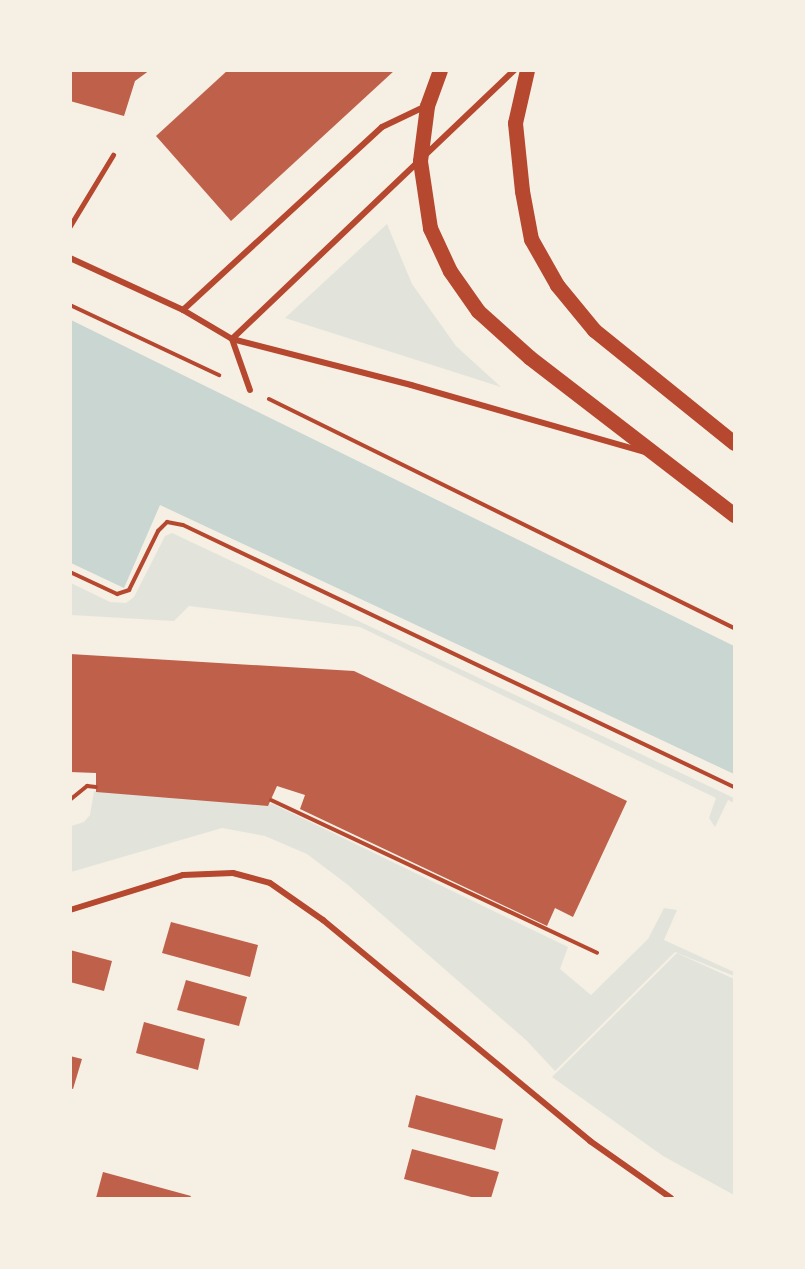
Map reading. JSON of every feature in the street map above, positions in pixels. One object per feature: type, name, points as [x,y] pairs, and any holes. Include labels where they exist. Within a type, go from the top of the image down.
[{"type":"main road","points":[[440,70],[427,106],[420,161],[430,228],[450,271],[478,310],[529,357],[735,515]]},
{"type":"main road","points":[[528,70],[515,123],[522,191],[531,239],[547,267],[594,330],[735,444]]},
{"type":"street","points":[[232,339],[514,70]]},
{"type":"street","points":[[183,310],[382,127],[427,106]]},
{"type":"street","points":[[70,258],[183,310],[232,339],[411,385],[657,456]]},
{"type":"street","points":[[232,339],[250,390]]},
{"type":"street","points":[[70,910],[183,875],[233,873],[270,883],[323,920],[590,1141],[671,1198]]},
{"type":"lane","points":[[70,226],[113,155]]},
{"type":"path","points":[[70,305],[250,390],[735,628]]},
{"type":"path","points":[[70,572],[117,594],[129,590],[158,531],[167,522],[183,525],[735,787]]},
{"type":"path","points":[[71,799],[87,786],[96,787]]},
{"type":"path","points":[[271,800],[597,954]]},
{"type":"shaded area","points":[[387,224],[412,284],[456,346],[501,387],[285,318]]},
{"type":"shaded area","points":[[71,320],[734,646],[734,774],[160,505],[124,588],[71,563]]},
{"type":"shaded area","points":[[172,533],[734,798],[734,803],[728,800],[715,827],[709,818],[716,798],[360,627],[189,606],[174,621],[71,615],[71,583],[110,602],[126,603],[134,597],[165,536]]},
{"type":"shaded area","points":[[94,791],[273,804],[568,947],[560,969],[591,995],[648,939],[664,908],[677,910],[664,940],[734,972],[734,976],[675,952],[555,1071],[526,1040],[348,885],[307,854],[265,836],[222,828],[71,872],[71,826],[84,822],[90,815]]},
{"type":"shaded area","points":[[677,953],[734,979],[734,1195],[663,1156],[552,1077]]},
{"type":"building","points":[[70,70],[150,70],[135,81],[124,116],[70,101]]},
{"type":"building","points":[[228,70],[395,70],[231,221],[156,136]]},
{"type":"building","points":[[70,654],[354,671],[627,801],[573,917],[555,908],[547,926],[300,809],[305,795],[277,786],[268,806],[96,792],[96,773],[70,772]]},
{"type":"building","points":[[171,922],[258,945],[250,977],[162,953]]},
{"type":"building","points":[[70,950],[112,961],[104,991],[70,982]]},
{"type":"building","points":[[186,980],[247,997],[239,1026],[177,1010]]},
{"type":"building","points":[[144,1022],[205,1039],[198,1070],[136,1053]]},
{"type":"building","points":[[70,1056],[82,1059],[73,1089],[70,1088]]},
{"type":"building","points":[[416,1095],[503,1119],[495,1150],[408,1127]]},
{"type":"building","points":[[412,1149],[499,1172],[491,1198],[475,1198],[404,1179]]},
{"type":"building","points":[[103,1172],[191,1196],[190,1198],[96,1198]]}]
